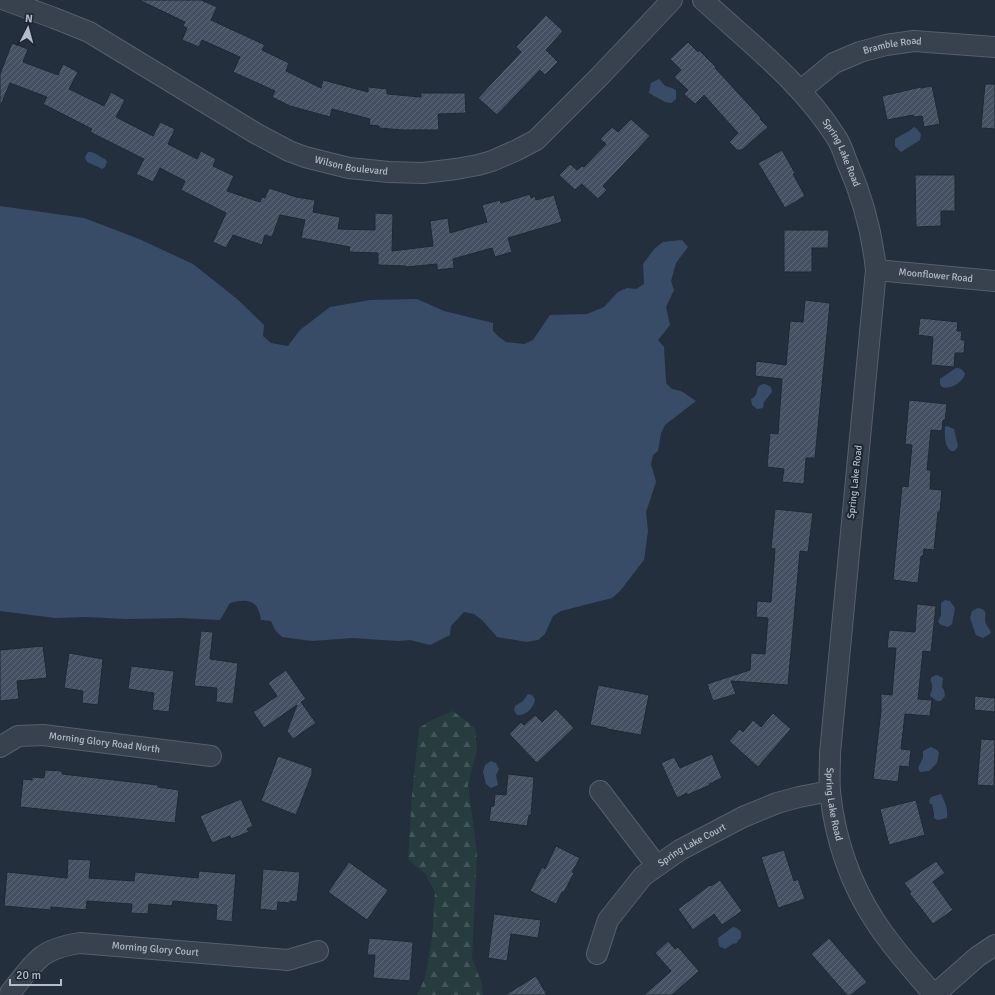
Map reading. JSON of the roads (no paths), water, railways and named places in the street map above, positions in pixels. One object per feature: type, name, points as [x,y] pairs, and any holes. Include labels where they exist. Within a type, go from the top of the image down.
[{"type":"street","name":"Wilson Boulevard","points":[[14,1],[88,32],[257,134],[289,151],[305,157],[349,168],[389,172],[423,173],[456,170],[492,161],[536,140],[595,81],[672,0]]},
{"type":"street","name":"Spring Lake Road","points":[[703,0],[801,90],[837,138],[852,172],[867,215],[875,254],[876,270],[830,753],[830,791],[833,811],[844,856],[855,886],[874,921],[934,995]]},
{"type":"street","name":"Bramble Road","points":[[801,90],[834,63],[860,52],[886,44],[920,41],[995,47]]},
{"type":"street","name":"Moonflower Road","points":[[876,270],[995,281]]},
{"type":"street","name":"Morning Glory Road North","points":[[0,747],[18,736],[43,735],[211,756]]},
{"type":"street","points":[[600,791],[656,866]]},
{"type":"street","name":"Spring Lake Court","points":[[597,954],[608,920],[643,876],[656,866],[680,850],[743,817],[776,803],[830,791]]},
{"type":"street","name":"Morning Glory Court","points":[[7,990],[42,956],[57,948],[80,943],[288,960],[318,951]]},
{"type":"street","points":[[934,995],[977,958],[995,945]]},
{"type":"water","points":[[659,79],[665,86],[676,90],[676,99],[671,103],[665,102],[649,93],[651,83]]},
{"type":"water","points":[[914,127],[921,134],[920,140],[901,152],[895,146],[895,139]]},
{"type":"water","points":[[88,152],[95,153],[105,159],[107,162],[105,167],[102,169],[87,162],[85,157]]},
{"type":"water","points":[[0,206],[84,218],[139,239],[193,264],[237,299],[264,325],[263,336],[271,343],[288,346],[300,330],[330,307],[370,300],[417,299],[444,311],[493,323],[493,331],[506,342],[524,344],[533,340],[550,315],[587,314],[604,307],[618,292],[627,288],[636,289],[644,284],[643,264],[655,248],[663,242],[682,240],[688,247],[676,263],[671,281],[674,290],[666,307],[670,325],[658,340],[664,347],[666,383],[672,389],[681,391],[696,401],[665,425],[661,433],[658,451],[653,455],[651,464],[656,482],[646,512],[648,531],[644,560],[620,591],[612,598],[561,611],[553,616],[545,634],[538,640],[527,642],[497,637],[482,620],[474,614],[464,612],[451,626],[450,635],[430,645],[410,640],[398,641],[352,638],[312,641],[282,637],[275,630],[271,621],[261,620],[258,608],[252,602],[247,601],[230,603],[220,620],[180,618],[55,618],[0,611]]},
{"type":"water","points":[[956,368],[962,370],[965,374],[962,380],[952,386],[945,388],[942,387],[940,384],[940,379]]},
{"type":"water","points":[[765,384],[771,387],[772,392],[764,402],[763,408],[757,409],[752,405],[751,399],[756,395],[759,386]]},
{"type":"water","points":[[947,426],[954,429],[958,446],[954,451],[949,449],[946,443],[945,427]]},
{"type":"water","points":[[945,600],[950,601],[955,608],[952,624],[948,627],[941,625],[938,622],[941,615],[941,603]]},
{"type":"water","points":[[978,608],[984,610],[985,621],[991,633],[983,638],[976,635],[970,618],[972,611]]},
{"type":"water","points":[[937,675],[943,678],[942,687],[945,696],[941,701],[937,701],[930,696],[932,690],[931,677]]},
{"type":"water","points":[[528,694],[532,695],[535,699],[533,705],[526,713],[517,715],[514,710],[515,706],[523,701]]},
{"type":"water","points":[[931,747],[939,753],[937,763],[929,771],[920,772],[918,768],[923,758],[923,751]]},
{"type":"water","points":[[491,761],[496,763],[499,769],[496,775],[498,785],[491,788],[486,784],[483,772],[485,765]]},
{"type":"water","points":[[941,794],[946,806],[947,818],[938,820],[934,818],[932,804],[930,804],[929,801],[931,797]]},
{"type":"water","points":[[733,927],[737,928],[741,932],[741,938],[737,941],[738,942],[725,949],[719,946],[718,938]]}]
